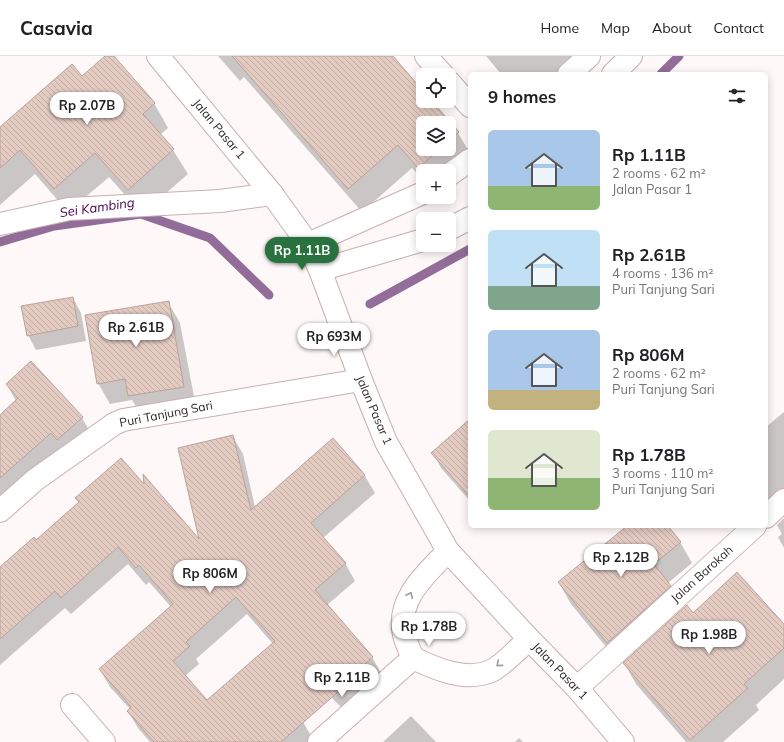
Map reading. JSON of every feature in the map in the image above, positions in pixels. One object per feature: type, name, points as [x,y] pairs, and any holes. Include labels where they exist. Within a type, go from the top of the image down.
[{"type":"street","name":"Jalan Pasar 1","points":[[158,56],[272,194],[308,244],[323,278],[386,442],[448,551],[529,640],[577,688],[623,742]]},
{"type":"street","points":[[426,56],[437,68]]},
{"type":"street","points":[[571,72],[589,56]]},
{"type":"street","points":[[615,72],[632,56]]},
{"type":"street","points":[[456,90],[468,104]]},
{"type":"street","points":[[456,170],[468,161]]},
{"type":"street","points":[[0,224],[69,209],[220,201],[272,194]]},
{"type":"street","points":[[308,244],[416,196]]},
{"type":"street","points":[[456,225],[468,219]]},
{"type":"street","points":[[323,278],[416,243]]},
{"type":"street","name":"Puri Tanjung Sari","points":[[0,511],[36,480],[114,424],[123,420],[361,380]]},
{"type":"street","points":[[768,514],[784,500]]},
{"type":"street","name":"Jalan Barokah","points":[[577,688],[754,528]]},
{"type":"street","points":[[448,551],[414,587],[408,601],[404,617],[404,634],[413,658],[436,669],[457,674],[476,674],[491,671],[529,640]]},
{"type":"street","points":[[319,742],[413,658]]},
{"type":"street","points":[[72,705],[104,742]]},
{"type":"building","points":[[105,56],[114,56],[155,103],[143,114],[174,149],[128,190],[95,153],[54,189],[20,150],[0,168],[0,127],[72,64],[82,76]]},
{"type":"building","points":[[232,56],[393,56],[416,83],[416,108],[438,108],[445,116],[416,116],[416,156],[432,156],[423,164],[416,164],[416,166],[398,145],[348,189]]},
{"type":"building","points":[[73,297],[78,326],[27,336],[21,306]]},
{"type":"building","points":[[169,301],[184,387],[128,396],[125,379],[97,384],[85,315]]},
{"type":"building","points":[[31,361],[83,417],[57,440],[51,433],[0,478],[0,415],[18,398],[6,384]]},
{"type":"building","points":[[468,421],[468,495],[431,453]]},
{"type":"building","points":[[233,435],[251,510],[333,438],[365,475],[311,523],[346,563],[315,590],[373,657],[336,690],[338,692],[281,742],[154,742],[127,711],[131,707],[99,669],[173,604],[139,565],[136,568],[118,547],[61,598],[55,591],[0,639],[0,567],[34,537],[36,540],[79,502],[75,498],[121,458],[144,484],[143,474],[199,539],[178,448]],"holes":[[[236,597],[275,641],[207,700],[173,661],[190,646],[186,642]]]},
{"type":"building","points":[[625,528],[670,528],[681,542],[654,564],[671,586],[607,643],[558,582]]},
{"type":"building","points":[[737,572],[784,624],[784,648],[744,684],[748,688],[690,740],[623,663],[687,605],[693,613]]},
{"type":"waterway","name":"Sei Kambing","points":[[663,72],[679,56]]},
{"type":"waterway","name":"Sei Kambing","points":[[0,242],[54,226],[141,214],[210,238],[269,295]]},
{"type":"waterway","name":"Sei Kambing","points":[[370,304],[468,250]]}]
